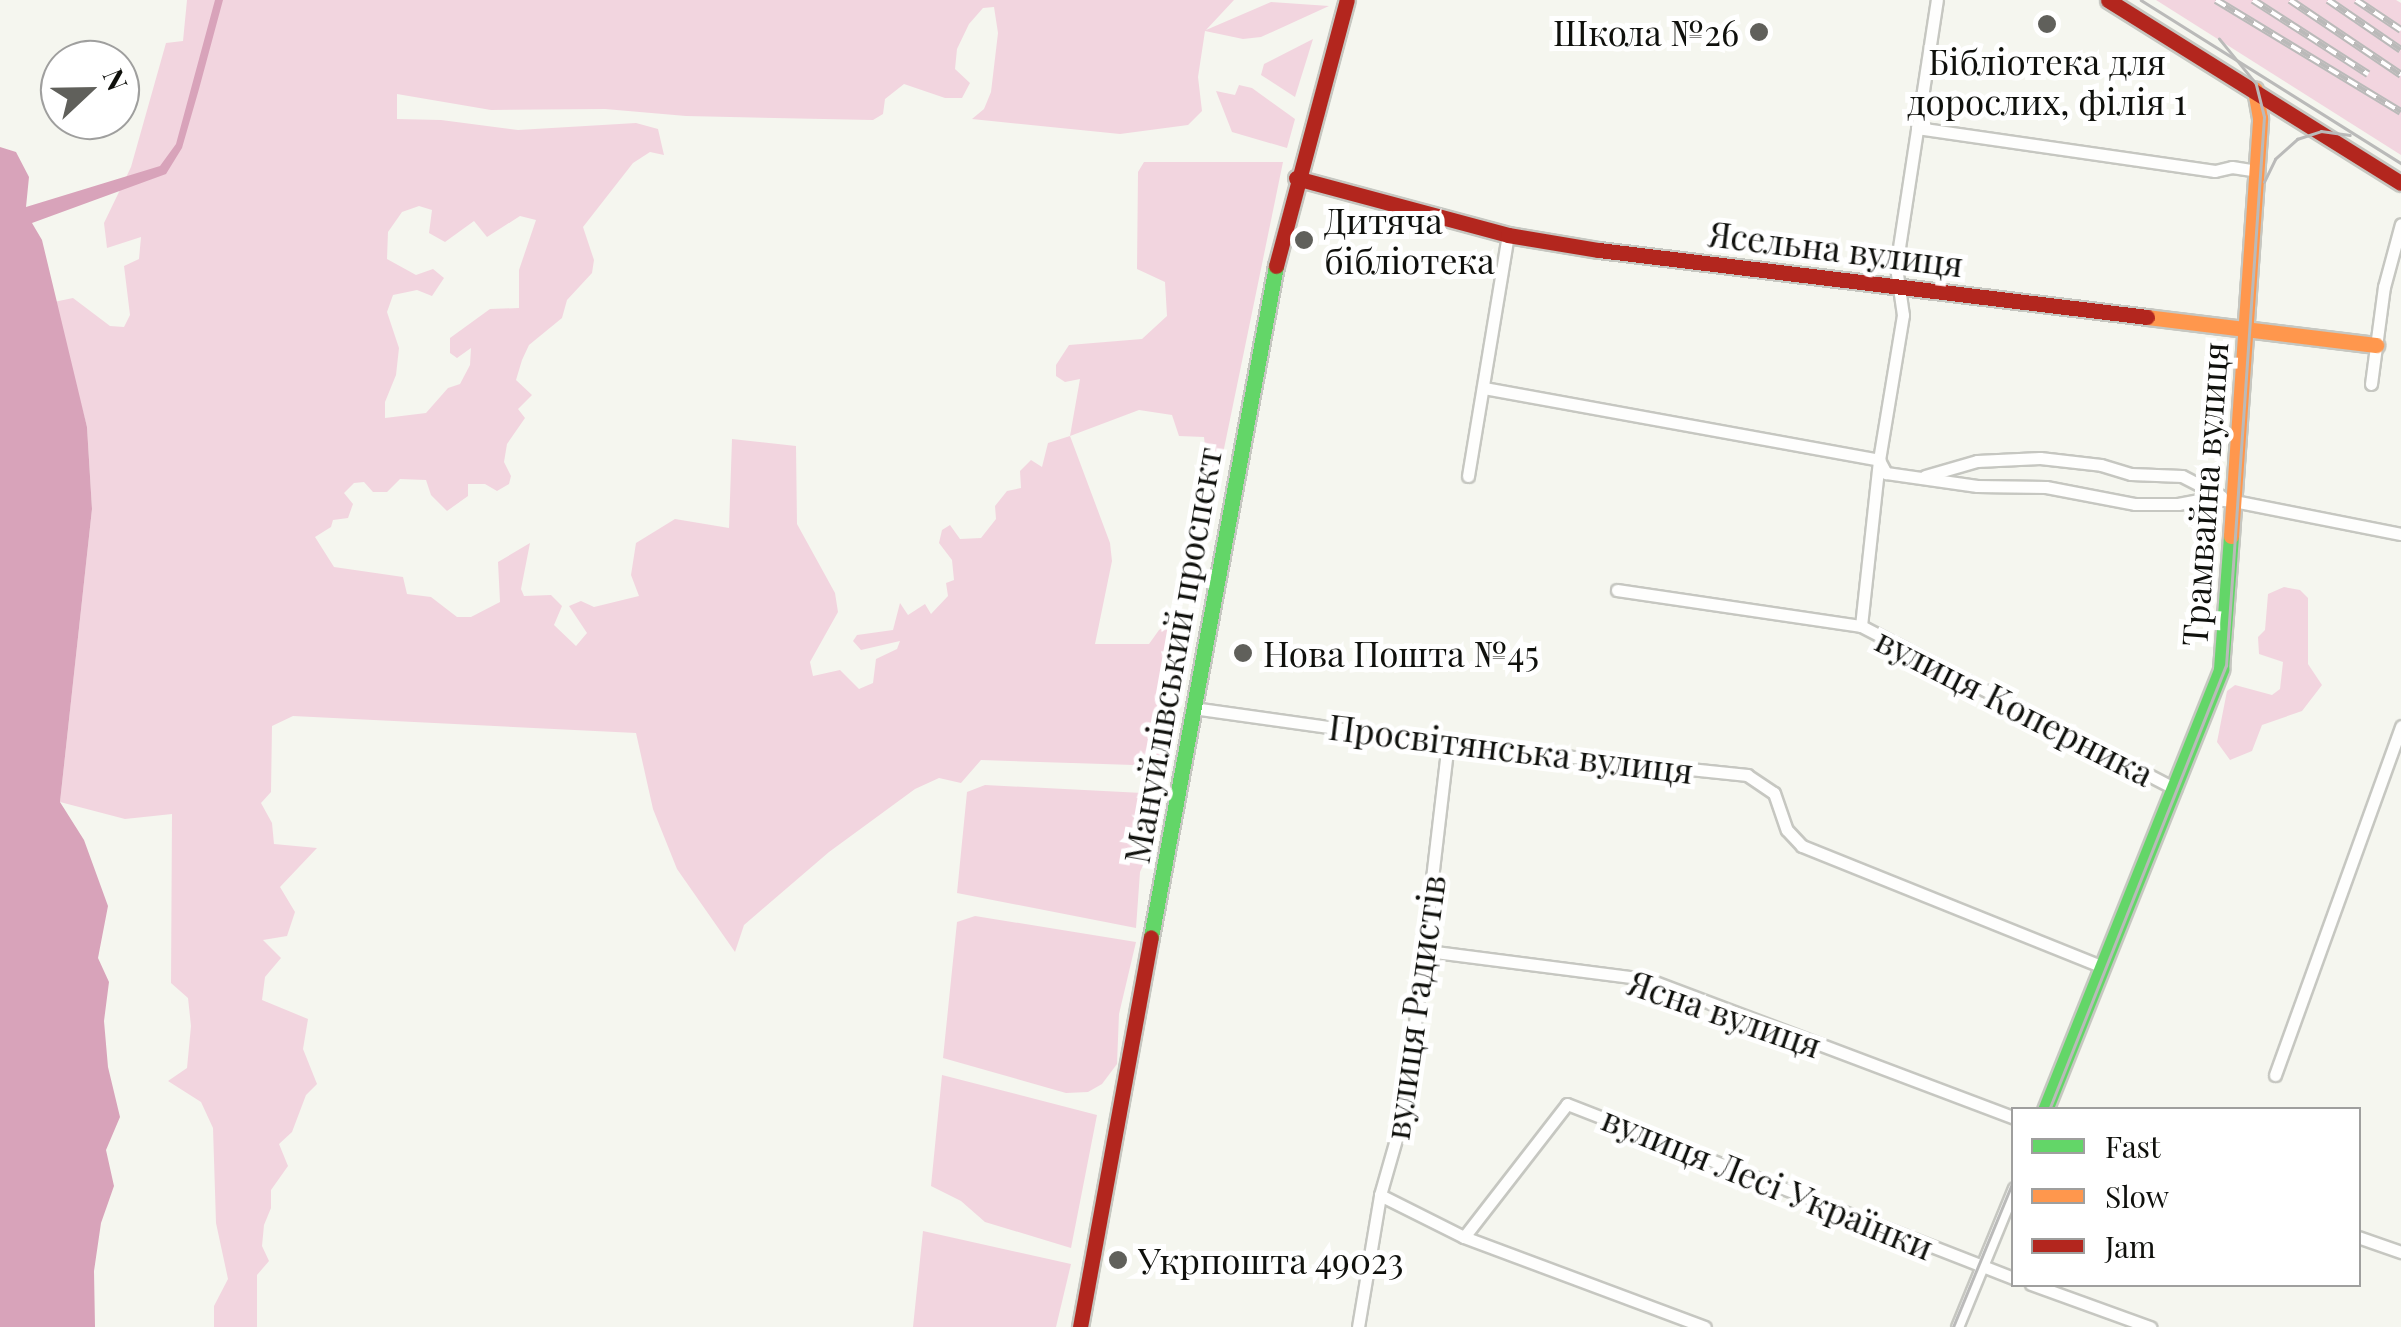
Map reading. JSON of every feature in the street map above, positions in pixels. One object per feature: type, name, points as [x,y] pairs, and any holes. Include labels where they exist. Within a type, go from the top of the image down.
[{"type":"street","name":"Мануйлівський проспект","points":[[1080,1327],[1264,318],[1296,178],[1347,0]]},
{"type":"street","points":[[1861,626],[1878,460],[1903,314],[1896,267],[1937,0]]},
{"type":"street","points":[[2108,0],[2401,183]]},
{"type":"street","name":"Трамвайна вулиця","points":[[2046,1107],[2221,669],[2258,170],[2260,118],[2255,89]]},
{"type":"street","points":[[1918,128],[2215,171],[2232,167],[2258,170]]},
{"type":"street","name":"Ясельна вулиця","points":[[1296,178],[1508,236],[2376,345]]},
{"type":"street","points":[[2371,384],[2390,254],[2401,224]]},
{"type":"street","points":[[1468,476],[1508,236]]},
{"type":"street","points":[[1484,388],[1878,460],[1886,473],[1977,486],[2046,487],[2135,504],[2232,501],[2401,534]]},
{"type":"street","points":[[1921,478],[1966,463],[2040,458],[2101,465],[2131,474],[2182,476],[2203,483],[2232,501]]},
{"type":"street","name":"вулиця Коперника","points":[[1617,590],[1861,626],[2175,789]]},
{"type":"street","name":"Просвітянська вулиця","points":[[1193,708],[1448,744],[1748,775],[1774,794],[1793,839],[2103,968]]},
{"type":"street","points":[[2274,1075],[2401,726]]},
{"type":"street","name":"вулиця Радистів","points":[[1358,1327],[1380,1195],[1405,1108],[1448,744]]},
{"type":"street","name":"Ясна вулиця","points":[[1426,951],[1647,980],[2011,1117]]},
{"type":"street","name":"вулиця Лесі Українки","points":[[1464,1237],[1568,1104],[2011,1277]]},
{"type":"street","points":[[1380,1195],[1464,1237],[1705,1327]]},
{"type":"street","points":[[1957,1327],[2011,1195]]},
{"type":"street","points":[[2361,1238],[2401,1252]]},
{"type":"street","points":[[2039,1287],[2150,1327]]},
{"type":"shaded area","points":[[187,0],[1234,0],[1206,30],[1271,2],[1329,6],[1261,37],[1243,39],[1205,31],[1198,77],[1202,111],[1188,125],[1120,134],[972,119],[984,109],[991,92],[998,33],[994,7],[983,8],[969,24],[957,49],[955,69],[970,83],[962,98],[945,98],[904,84],[885,99],[883,114],[873,120],[686,116],[605,109],[491,110],[397,94],[397,119],[518,130],[636,123],[658,129],[664,155],[650,152],[633,163],[583,227],[594,260],[592,273],[567,300],[562,318],[529,345],[516,380],[532,395],[518,409],[525,418],[507,444],[504,462],[511,476],[509,484],[497,491],[485,484],[468,484],[468,496],[447,511],[431,495],[426,480],[400,479],[387,492],[373,492],[364,482],[354,483],[344,493],[353,504],[348,518],[333,520],[331,527],[315,537],[334,567],[403,577],[407,594],[431,597],[457,617],[471,617],[500,602],[498,562],[530,543],[521,589],[524,596],[551,595],[562,606],[554,625],[576,646],[587,633],[569,606],[581,601],[594,607],[639,596],[631,575],[636,543],[675,519],[729,528],[732,439],[796,446],[797,524],[835,593],[838,612],[810,662],[813,676],[840,670],[859,689],[873,683],[876,659],[897,649],[900,641],[861,650],[853,641],[857,635],[893,630],[900,603],[908,615],[925,604],[931,614],[948,596],[946,583],[954,580],[952,560],[939,543],[942,530],[950,525],[960,539],[981,538],[996,519],[995,506],[1007,491],[1021,488],[1020,471],[1031,460],[1042,467],[1048,443],[1070,436],[1110,543],[1112,561],[1095,644],[1149,644],[1159,630],[1187,612],[1164,766],[981,760],[961,783],[939,778],[915,789],[829,852],[744,925],[735,952],[677,869],[653,809],[636,733],[293,716],[272,726],[271,792],[261,803],[272,823],[274,844],[317,848],[280,887],[295,912],[287,936],[263,940],[281,958],[265,977],[262,1000],[308,1019],[303,1049],[317,1084],[306,1095],[292,1132],[279,1144],[288,1166],[271,1190],[271,1208],[264,1225],[262,1246],[269,1261],[257,1275],[257,1327],[214,1327],[214,1306],[228,1279],[216,1223],[213,1128],[201,1102],[168,1081],[187,1068],[191,1026],[188,998],[171,983],[172,814],[125,819],[60,802],[92,509],[87,427],[54,302],[73,298],[110,326],[124,327],[130,315],[124,266],[139,259],[141,237],[107,248],[104,223],[131,167],[166,43],[183,41]],"holes":[[[419,206],[432,210],[429,233],[445,242],[474,221],[487,237],[520,216],[536,220],[519,270],[519,308],[490,309],[450,338],[450,353],[457,358],[471,348],[470,365],[460,384],[448,388],[426,413],[385,418],[385,402],[396,375],[399,348],[387,312],[393,295],[417,290],[432,296],[444,278],[433,269],[416,275],[387,259],[388,232],[402,212]]]},
{"type":"shaded area","points":[[215,0],[223,0],[199,89],[182,148],[166,174],[32,223],[42,240],[87,427],[92,509],[60,802],[84,840],[108,906],[98,958],[109,982],[104,1021],[108,1067],[120,1117],[106,1150],[114,1186],[101,1223],[94,1271],[95,1327],[0,1327],[0,147],[16,152],[29,177],[26,207],[160,166],[176,144]]},
{"type":"shaded area","points":[[2156,0],[2401,3],[2401,155]]},
{"type":"shaded area","points":[[1313,39],[1295,97],[1261,75],[1264,64]]},
{"type":"shaded area","points":[[1239,85],[1252,88],[1295,119],[1287,148],[1232,132],[1216,91],[1235,95]]},
{"type":"shaded area","points":[[1144,162],[1283,162],[1219,473],[1208,475],[1204,437],[1179,436],[1172,415],[1139,410],[1070,436],[1080,379],[1065,382],[1056,376],[1056,365],[1069,345],[1142,339],[1167,316],[1165,282],[1137,269],[1138,172]]},
{"type":"shaded area","points":[[2284,587],[2300,590],[2308,598],[2308,664],[2322,685],[2302,711],[2262,725],[2252,751],[2230,760],[2217,742],[2227,691],[2235,685],[2272,695],[2280,689],[2283,662],[2259,654],[2258,637],[2265,630],[2268,594]]},
{"type":"shaded area","points":[[985,785],[1162,794],[1152,845],[1140,872],[1136,928],[957,893],[967,792]]},
{"type":"shaded area","points":[[975,916],[1136,942],[1119,1014],[1117,1064],[1102,1084],[1088,1092],[1066,1093],[943,1058],[957,922]]},
{"type":"shaded area","points":[[942,1075],[1097,1115],[1071,1248],[985,1222],[961,1201],[931,1186]]},
{"type":"shaded area","points":[[923,1231],[1071,1264],[1056,1327],[913,1327]]},
{"type":"tram line","points":[[2141,0],[2401,163]]},
{"type":"tram line","points":[[2050,1107],[2226,666],[2264,117],[2256,84],[2219,39]]},
{"type":"tram line","points":[[2264,182],[2275,159],[2297,139],[2321,131],[2350,135]]},
{"type":"tram line","points":[[1953,1327],[2011,1186]]},
{"type":"railway","points":[[2216,0],[2401,112]]},
{"type":"railway","points":[[2253,0],[2368,74]]},
{"type":"railway","points":[[2290,0],[2401,75]]},
{"type":"railway","points":[[2328,0],[2401,50]]},
{"type":"railway","points":[[2356,0],[2401,30]]},
{"type":"traffic: fast","points":[[1151,937],[1276,266]]},
{"type":"traffic: fast","points":[[2046,1107],[2221,669],[2231,536]]},
{"type":"traffic: slow","points":[[2231,536],[2260,118],[2255,89]]},
{"type":"traffic: slow","points":[[2147,317],[2376,345]]},
{"type":"traffic: jam","points":[[1276,266],[1347,0]]},
{"type":"traffic: jam","points":[[2108,0],[2401,183]]},
{"type":"traffic: jam","points":[[1296,178],[1508,235],[1599,250],[2147,317]]},
{"type":"traffic: jam","points":[[1080,1327],[1151,937]]},
{"type":"place","name":"Бiблiотека для дорослих, фiлiя 1","points":[[2047,24]]},
{"type":"place","name":"Школа №26","points":[[1759,32]]},
{"type":"place","name":"Дитяча бібліотека","points":[[1304,240]]},
{"type":"place","name":"Нова Пошта №45","points":[[1243,653]]},
{"type":"place","name":"Укрпошта 49023","points":[[1118,1260]]}]
